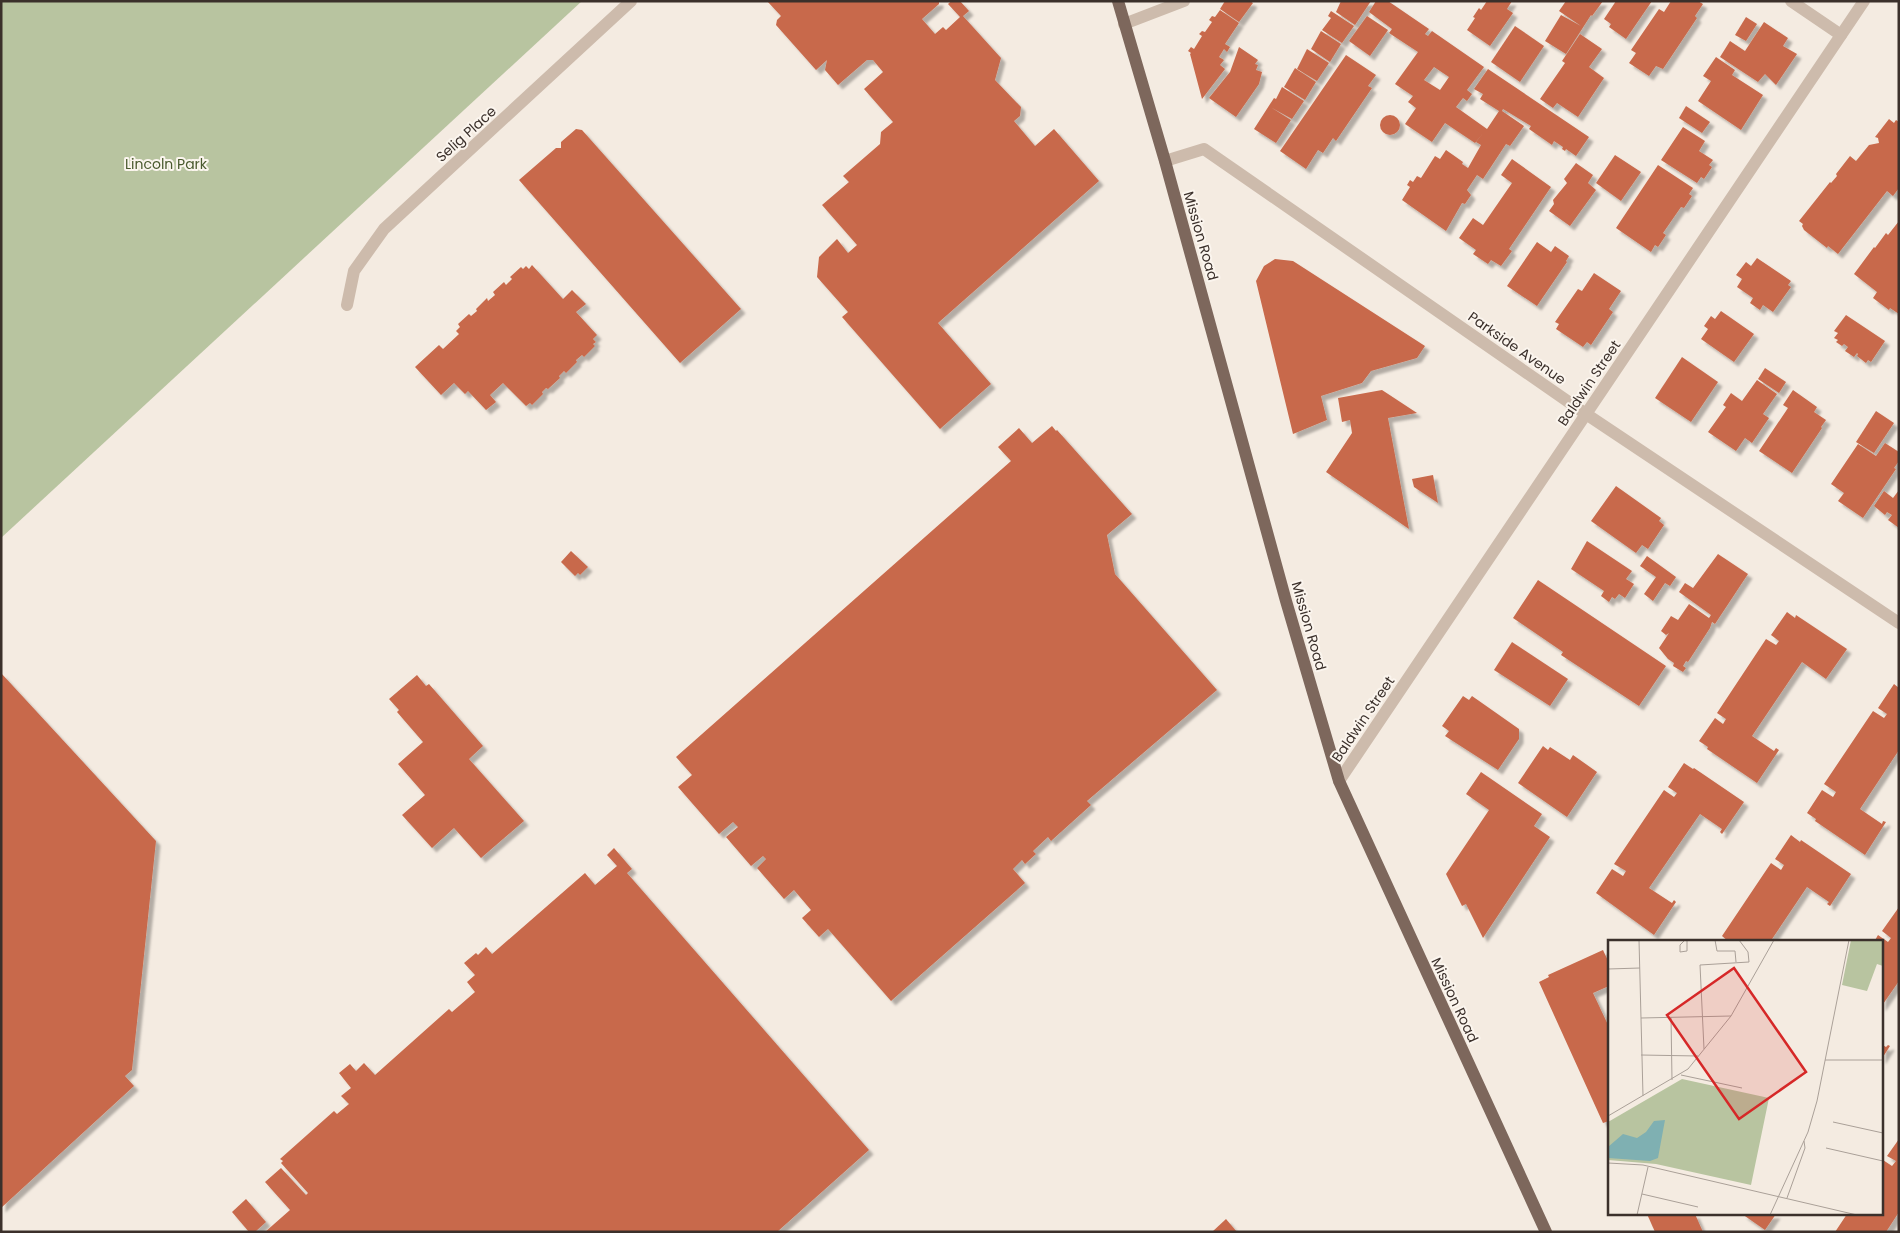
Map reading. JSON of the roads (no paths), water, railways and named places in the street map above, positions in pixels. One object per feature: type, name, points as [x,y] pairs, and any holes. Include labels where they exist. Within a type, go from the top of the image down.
[{"type":"main road","name":"Mission Road","points":[[1118,1],[1165,161],[1286,601],[1339,781],[1546,1232]]},
{"type":"street","name":"Selig Place","points":[[347,305],[354,271],[384,230],[631,1]]},
{"type":"street","points":[[1124,24],[1184,1]]},
{"type":"street","points":[[1791,1],[1841,35]]},
{"type":"street","name":"Baldwin Street","points":[[1339,781],[1864,1]]},
{"type":"street","name":"Parkside Avenue","points":[[1165,161],[1204,149],[1586,414],[1899,623]]},
{"type":"park label","name":"Lincoln Park","points":[[166,164]]}]
